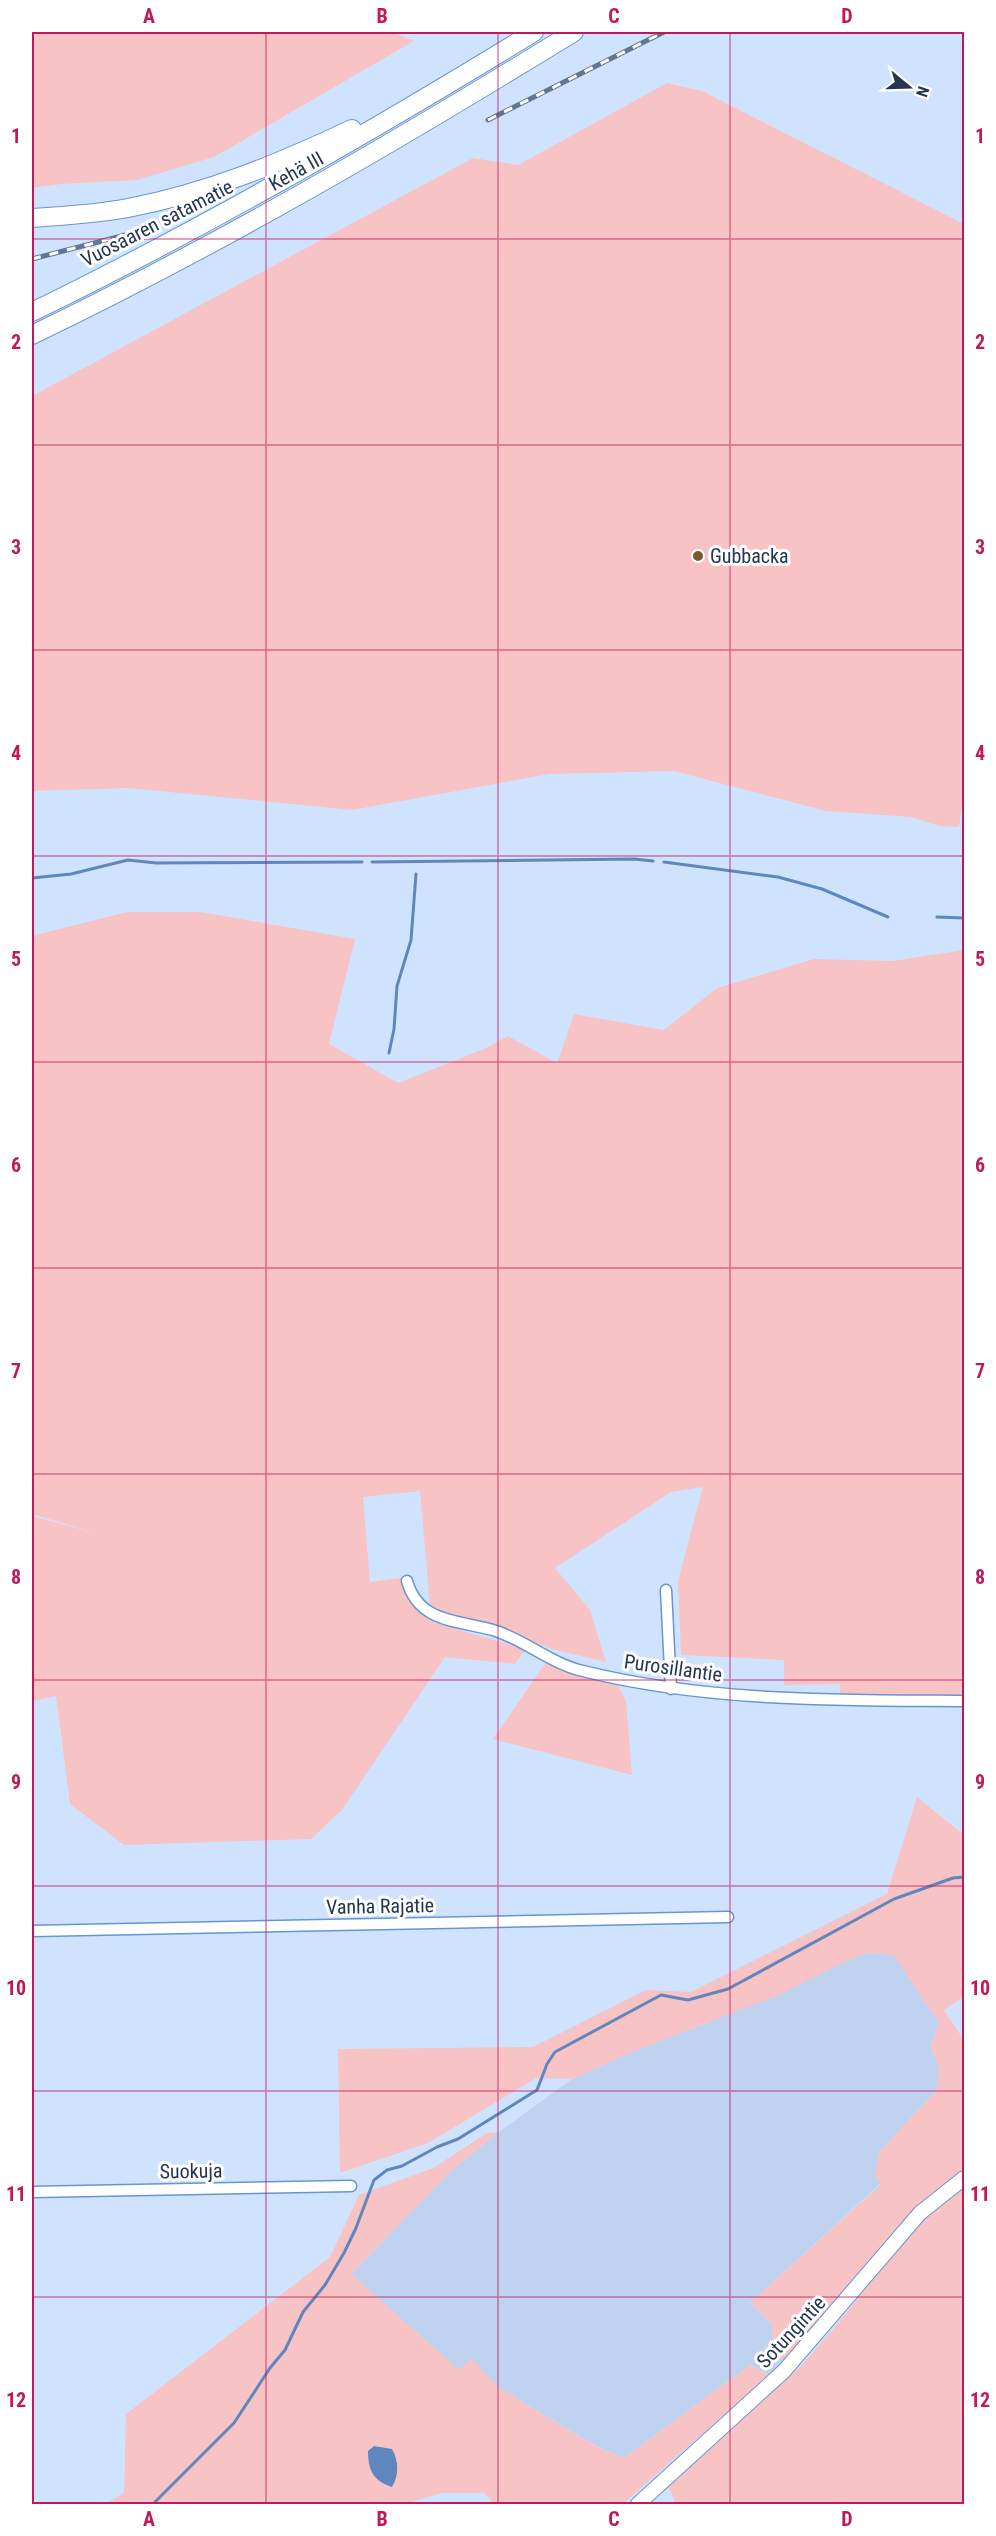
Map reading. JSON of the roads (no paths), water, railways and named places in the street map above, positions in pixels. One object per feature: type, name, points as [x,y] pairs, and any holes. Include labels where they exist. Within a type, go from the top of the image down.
[{"type":"highway","points":[[32,218],[69,216],[127,208],[192,193],[243,177],[362,124],[427,87],[456,80],[534,32]]},
{"type":"highway","name":"Kehä III","points":[[32,335],[261,217],[378,150],[574,32]]},
{"type":"highway","name":"Vuosaaren satamatie","points":[[32,312],[285,181],[456,80]]},
{"type":"street","name":"Purosillantie","points":[[407,1581],[412,1597],[437,1617],[497,1632],[580,1671],[671,1689],[759,1698],[964,1701]]},
{"type":"street","points":[[666,1590],[671,1689]]},
{"type":"street","name":"Vanha Rajatie","points":[[32,1931],[728,1917]]},
{"type":"street","name":"Sotungintie","points":[[638,2505],[784,2371],[920,2213],[964,2178]]},
{"type":"street","name":"Suokuja","points":[[32,2192],[351,2186]]},
{"type":"water","points":[[374,2446],[392,2449],[397,2464],[397,2473],[392,2487],[380,2482],[373,2474],[368,2451]]},
{"type":"waterway","points":[[372,862],[634,859],[653,861]]},
{"type":"waterway","points":[[32,878],[71,874],[128,860],[156,863],[362,862]]},
{"type":"waterway","points":[[664,862],[778,877],[822,889],[888,917]]},
{"type":"waterway","points":[[389,1053],[394,1029],[397,986],[411,940],[416,874]]},
{"type":"waterway","points":[[937,917],[964,918]]},
{"type":"waterway","points":[[153,2504],[234,2423],[270,2368],[285,2350],[303,2312],[325,2285],[344,2253],[374,2180],[387,2170],[402,2166],[437,2147],[458,2139],[537,2090],[547,2064],[555,2052],[661,1995],[688,2000],[728,1989],[894,1899],[953,1878],[964,1877]]},
{"type":"railway","points":[[488,120],[664,32]]},
{"type":"railway","points":[[32,259],[145,230]]},
{"type":"place","name":"Gubbacka","points":[[698,556]]}]
